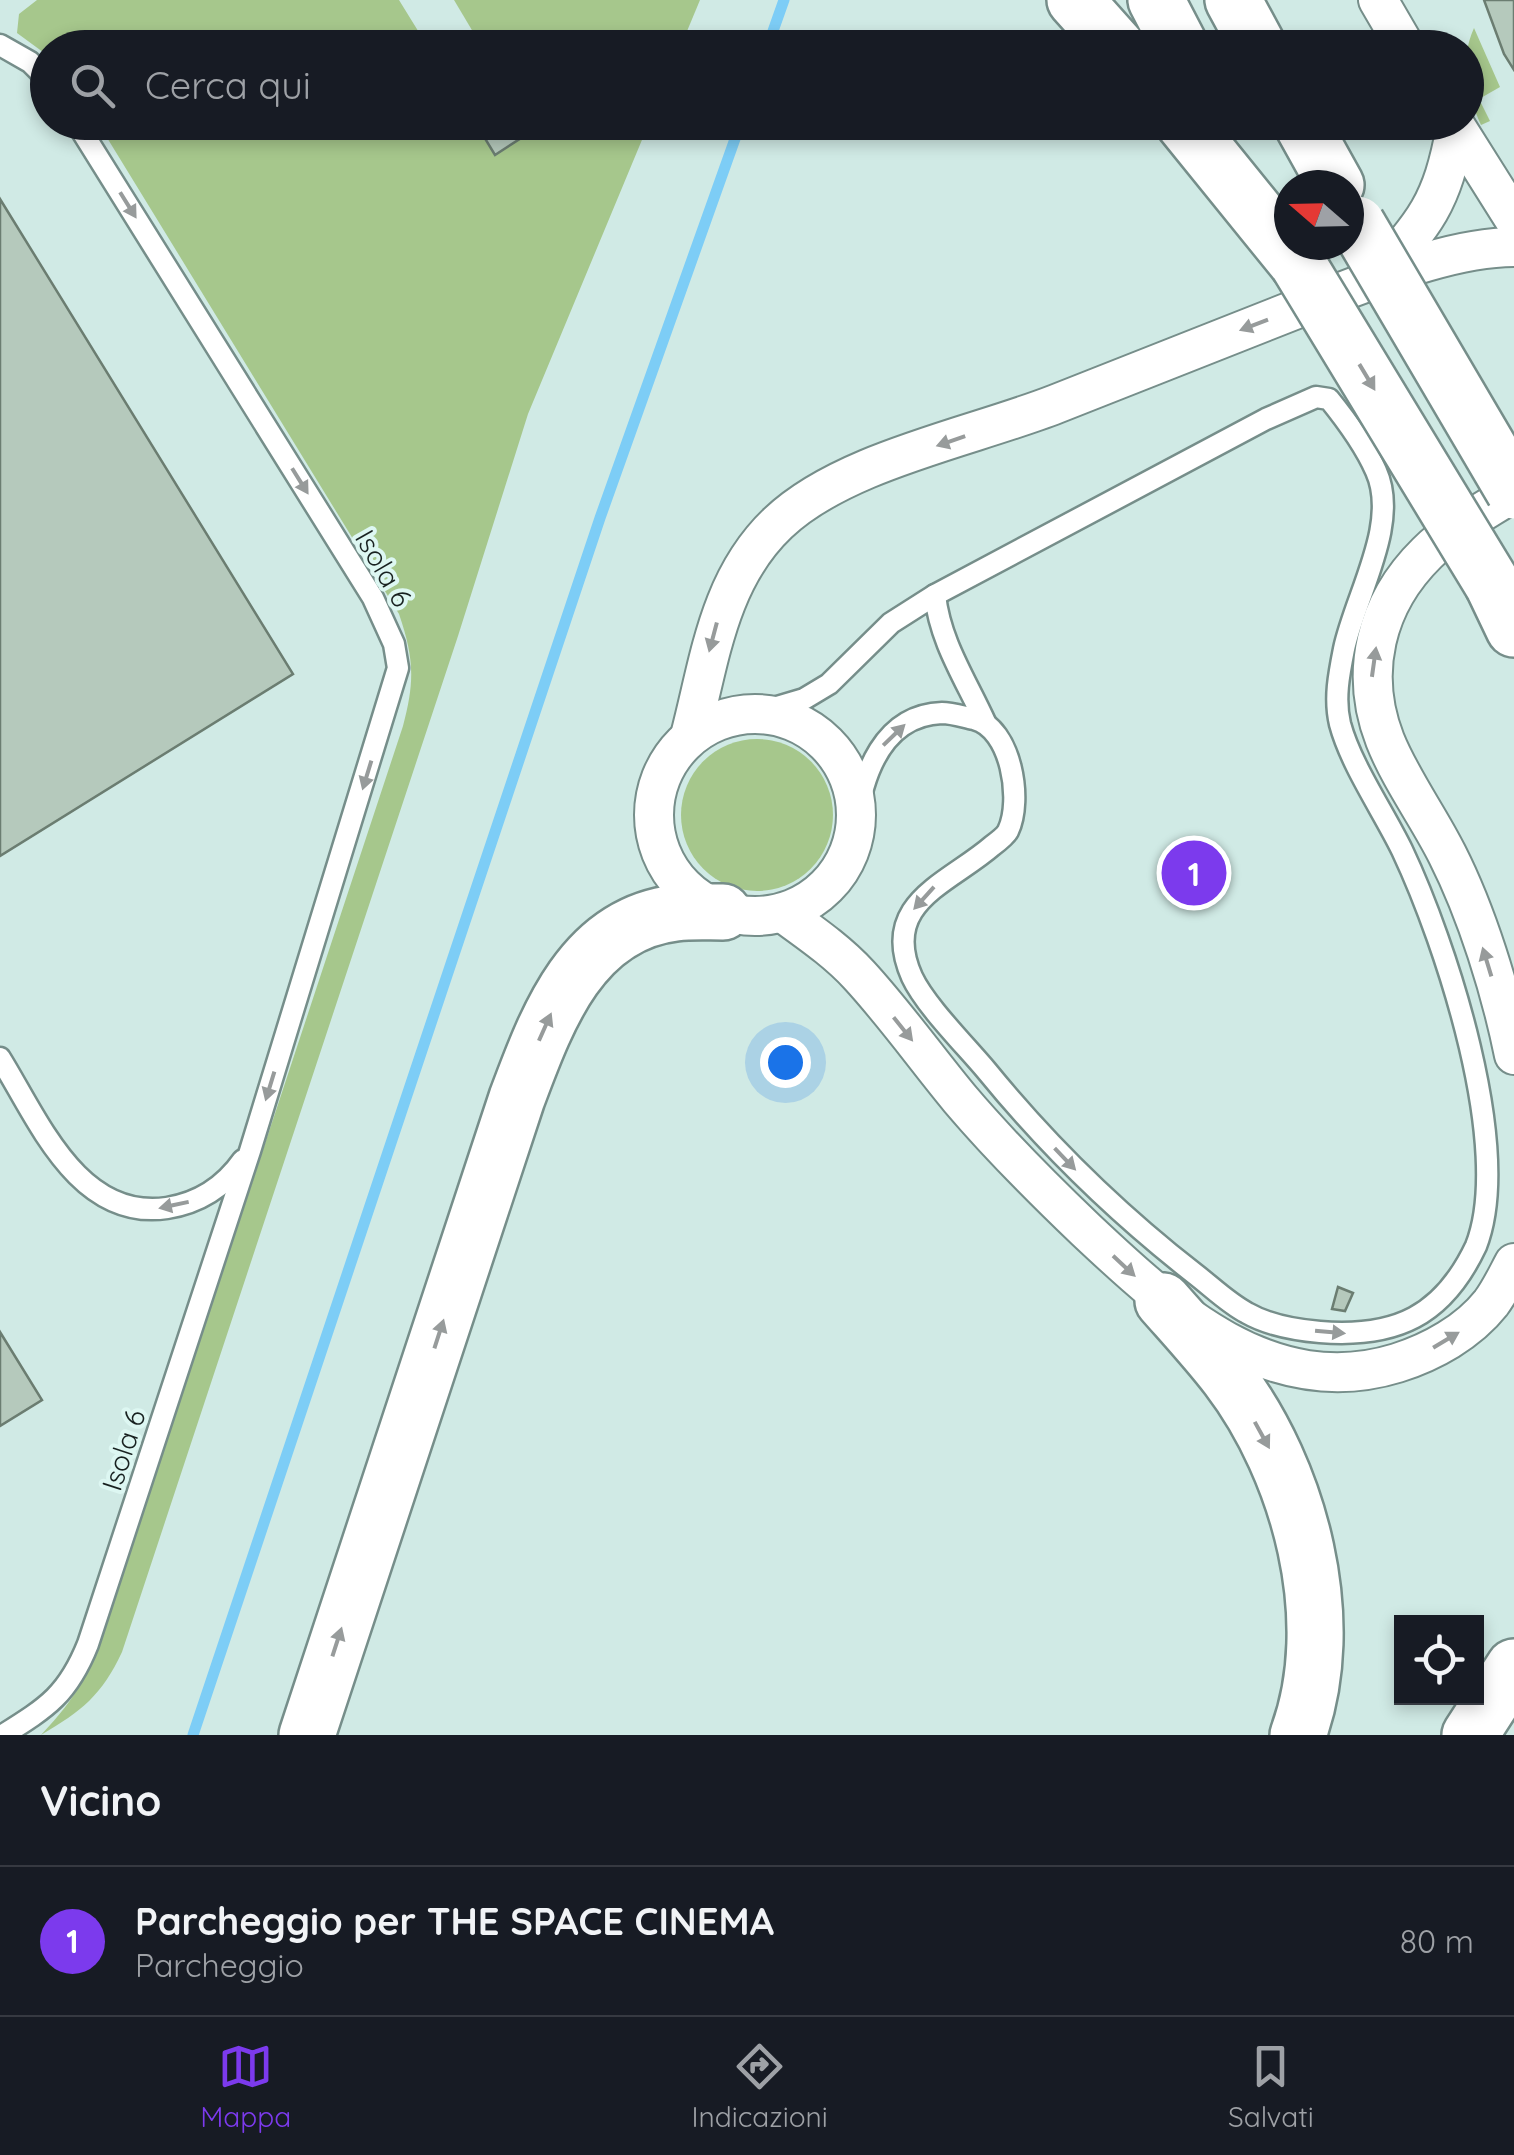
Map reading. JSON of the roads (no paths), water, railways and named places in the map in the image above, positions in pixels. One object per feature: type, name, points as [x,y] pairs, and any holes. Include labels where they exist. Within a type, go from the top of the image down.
[{"type":"highway","points":[[1074,0],[1102,30]]},
{"type":"highway","points":[[1156,0],[1172,30]]},
{"type":"highway","points":[[1233,0],[1249,30]]},
{"type":"highway","points":[[1198,140],[1298,264]]},
{"type":"highway","points":[[1232,140],[1298,264],[1507,609]]},
{"type":"highway","points":[[1311,140],[1327,170]]},
{"type":"highway","points":[[1364,235],[1514,491]]},
{"type":"highway","points":[[307,1735],[517,1098],[546,1022],[573,976],[605,942],[639,923],[674,912],[723,912]]},
{"type":"highway","points":[[1163,1301],[1230,1379],[1267,1442],[1296,1506],[1312,1584],[1315,1653],[1298,1735]]},
{"type":"highway","points":[[1470,1735],[1514,1667]]},
{"type":"street","points":[[1378,0],[1396,30]]},
{"type":"street","points":[[1374,280],[1420,229],[1438,199],[1452,140]]},
{"type":"street","points":[[1464,140],[1514,219]]},
{"type":"street","points":[[690,736],[712,635],[726,598],[743,567],[778,523],[817,494],[872,468],[1051,406],[1374,280],[1464,254],[1514,247]]},
{"type":"street","points":[[1514,491],[1424,555],[1395,595],[1380,629],[1370,669],[1374,707],[1386,743],[1448,857],[1476,926],[1514,1056]]},
{"type":"street","points":[[757,713],[789,719],[818,734],[840,759],[854,789],[856,822],[849,852],[834,878],[812,900],[783,913],[753,917],[723,912],[695,898],[673,876],[659,848],[653,818],[657,788],[670,760],[690,736],[722,719],[757,713]]},
{"type":"street","points":[[783,913],[858,974],[963,1102],[1032,1178],[1163,1301],[1242,1351],[1330,1374],[1372,1370],[1412,1358],[1454,1337],[1491,1303],[1514,1263]]},
{"type":"lane","points":[[0,45],[30,62]]},
{"type":"lane","name":"Isola 6","points":[[3,1735],[60,1696],[79,1667],[250,1150],[398,668],[394,644],[373,598],[87,140]]},
{"type":"lane","points":[[757,713],[804,698],[828,684],[891,622],[935,595],[1266,419],[1316,397],[1329,399],[1377,472],[1382,492],[1380,538],[1351,615],[1338,683],[1339,718],[1347,743],[1406,858],[1444,953],[1470,1034],[1492,1174],[1485,1227],[1463,1274],[1437,1304],[1394,1328],[1352,1334],[1296,1330],[1248,1315],[1165,1251],[1083,1178],[1018,1110],[914,982],[904,955],[904,931],[911,912],[927,890],[1008,834],[1014,794],[1010,760],[950,652],[938,619],[935,595]]},
{"type":"lane","points":[[856,822],[861,790],[873,760],[892,732],[913,720],[942,713],[986,722]]},
{"type":"lane","name":"Isola 6","points":[[0,1058],[69,1168],[85,1184],[133,1208],[155,1210],[199,1199],[234,1173],[250,1150]]},
{"type":"waterway","points":[[773,30],[784,0]]},
{"type":"waterway","points":[[193,1735],[600,518],[735,140]]},
{"type":"place","name":"Parcheggio per THE SPACE CINEMA","points":[[1194,873]]}]
